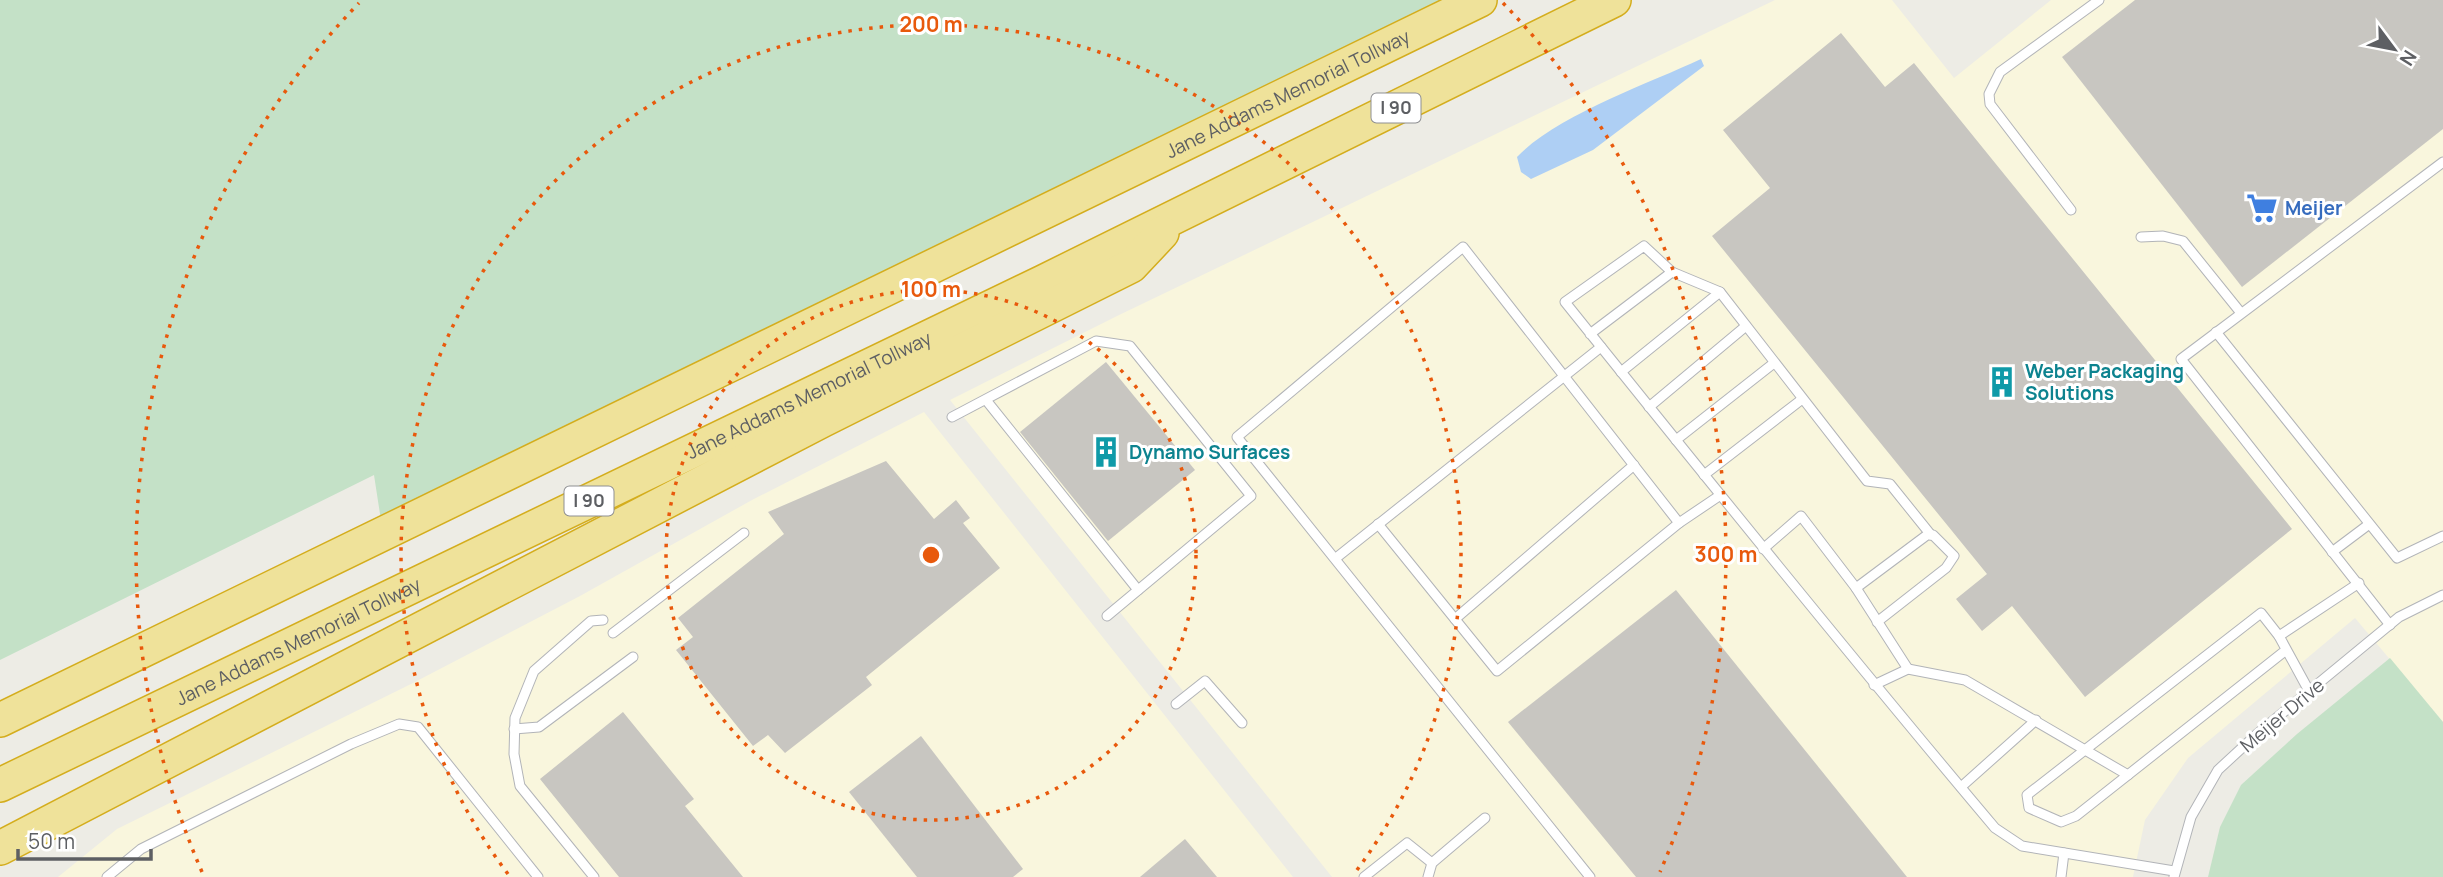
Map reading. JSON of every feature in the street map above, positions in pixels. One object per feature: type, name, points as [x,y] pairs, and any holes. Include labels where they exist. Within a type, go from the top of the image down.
[{"type":"highway","name":"Jane Addams Memorial Tollway","points":[[0,720],[1480,0]]},
{"type":"highway","name":"Jane Addams Memorial Tollway","points":[[0,785],[1178,216],[1614,0]]},
{"type":"highway","points":[[0,848],[823,420],[1131,265],[1178,216]]},
{"type":"highway","points":[[0,704],[275,586]]},
{"type":"lane","points":[[2071,210],[1990,104],[1989,94],[2000,72],[2099,0]]},
{"type":"lane","points":[[2389,625],[2359,583],[2181,359],[2443,162]]},
{"type":"lane","points":[[2141,237],[2162,236],[2183,242],[2241,313]]},
{"type":"lane","points":[[1877,622],[1946,568],[1954,556],[1931,535],[1890,484],[1867,481],[1801,400],[1720,292],[1672,272],[1644,246],[1565,302],[1719,496],[1995,828],[2022,846],[2174,874]]},
{"type":"lane","points":[[1590,877],[1237,437],[1463,247],[1679,523]]},
{"type":"lane","points":[[1590,334],[1672,272]]},
{"type":"lane","points":[[1621,372],[1720,292]]},
{"type":"lane","points":[[1649,407],[1746,326]]},
{"type":"lane","points":[[2216,332],[2396,558],[2443,536]]},
{"type":"lane","points":[[952,418],[1096,341],[1130,346],[1251,496],[1107,616]]},
{"type":"lane","points":[[1336,558],[1601,347]]},
{"type":"lane","points":[[1676,440],[1774,363]]},
{"type":"lane","points":[[986,400],[1138,590]]},
{"type":"lane","points":[[1704,475],[1801,400]]},
{"type":"lane","points":[[1455,619],[1634,465]]},
{"type":"lane","points":[[1378,524],[1497,671],[1679,523],[1719,496]]},
{"type":"lane","points":[[1763,549],[1801,516],[1856,588],[1908,669]]},
{"type":"lane","points":[[2332,552],[2368,525]]},
{"type":"lane","points":[[613,633],[744,533]]},
{"type":"lane","points":[[1856,588],[1917,541],[1931,535]]},
{"type":"lane","points":[[2279,636],[2359,583]]},
{"type":"lane","name":"Meijer Drive","points":[[2174,874],[2191,817],[2218,771],[2389,625],[2443,595]]},
{"type":"lane","points":[[2286,650],[2076,816],[2061,822],[2029,808],[2027,795],[2261,612],[2279,636],[2309,691]]},
{"type":"lane","points":[[594,877],[520,786],[514,754],[514,729],[515,718],[534,671],[591,621],[603,620]]},
{"type":"lane","points":[[514,729],[539,727],[632,657]]},
{"type":"lane","points":[[1874,685],[1908,669],[1965,680],[2128,775]]},
{"type":"lane","points":[[1176,704],[1205,681],[1242,723]]},
{"type":"lane","points":[[1961,787],[2036,720]]},
{"type":"lane","points":[[107,877],[141,849],[351,744],[398,724],[418,726],[535,876]]},
{"type":"lane","points":[[1428,877],[1432,863],[1485,818]]},
{"type":"lane","points":[[1364,877],[1408,844],[1432,863]]},
{"type":"lane","points":[[2061,877],[2064,853]]},
{"type":"shaded area","points":[[1775,0],[1892,0],[1954,78],[2051,0],[2443,0],[2443,722],[2355,618],[2188,758],[2145,820],[2133,877],[1332,877],[950,400],[1117,316]]},
{"type":"shaded area","points":[[924,412],[1293,877],[58,877],[117,829],[411,684],[580,596],[752,500]]},
{"type":"green space","points":[[0,0],[1471,0],[382,527],[374,475],[0,660]]},
{"type":"green space","points":[[2390,658],[2443,722],[2443,877],[2208,877],[2220,827],[2241,785],[2297,734]]},
{"type":"water","points":[[1701,59],[1704,66],[1593,150],[1531,179],[1521,172],[1517,157],[1555,127]]},
{"type":"building","name":"Meijer","points":[[2135,0],[2443,0],[2443,129],[2242,287],[2062,57]]},
{"type":"building","name":"Weber Packaging Solutions","points":[[1841,33],[1885,87],[1914,63],[2292,529],[2085,697],[2012,606],[1982,631],[1956,599],[1987,574],[1712,236],[1770,188],[1723,130]]},
{"type":"building","name":"Dynamo Surfaces","points":[[1106,362],[1195,470],[1108,541],[1020,432]]},
{"type":"building","points":[[886,461],[934,519],[956,500],[970,518],[963,523],[1000,568],[866,677],[872,685],[785,753],[768,735],[753,746],[676,650],[693,637],[678,618],[784,534],[768,512]]},
{"type":"building","points":[[1676,590],[1907,877],[1636,877],[1508,722]]},
{"type":"building","points":[[623,712],[694,799],[685,806],[743,877],[619,877],[540,779]]},
{"type":"building","points":[[921,736],[1023,869],[1013,877],[917,877],[849,792]]},
{"type":"building","points":[[1185,839],[1217,877],[1140,877]]},
{"type":"place","name":"Meijer","points":[[2262,208]]},
{"type":"place","name":"Weber Packaging Solutions","points":[[2002,382]]},
{"type":"place","name":"Dynamo Surfaces","points":[[1106,452]]}]
